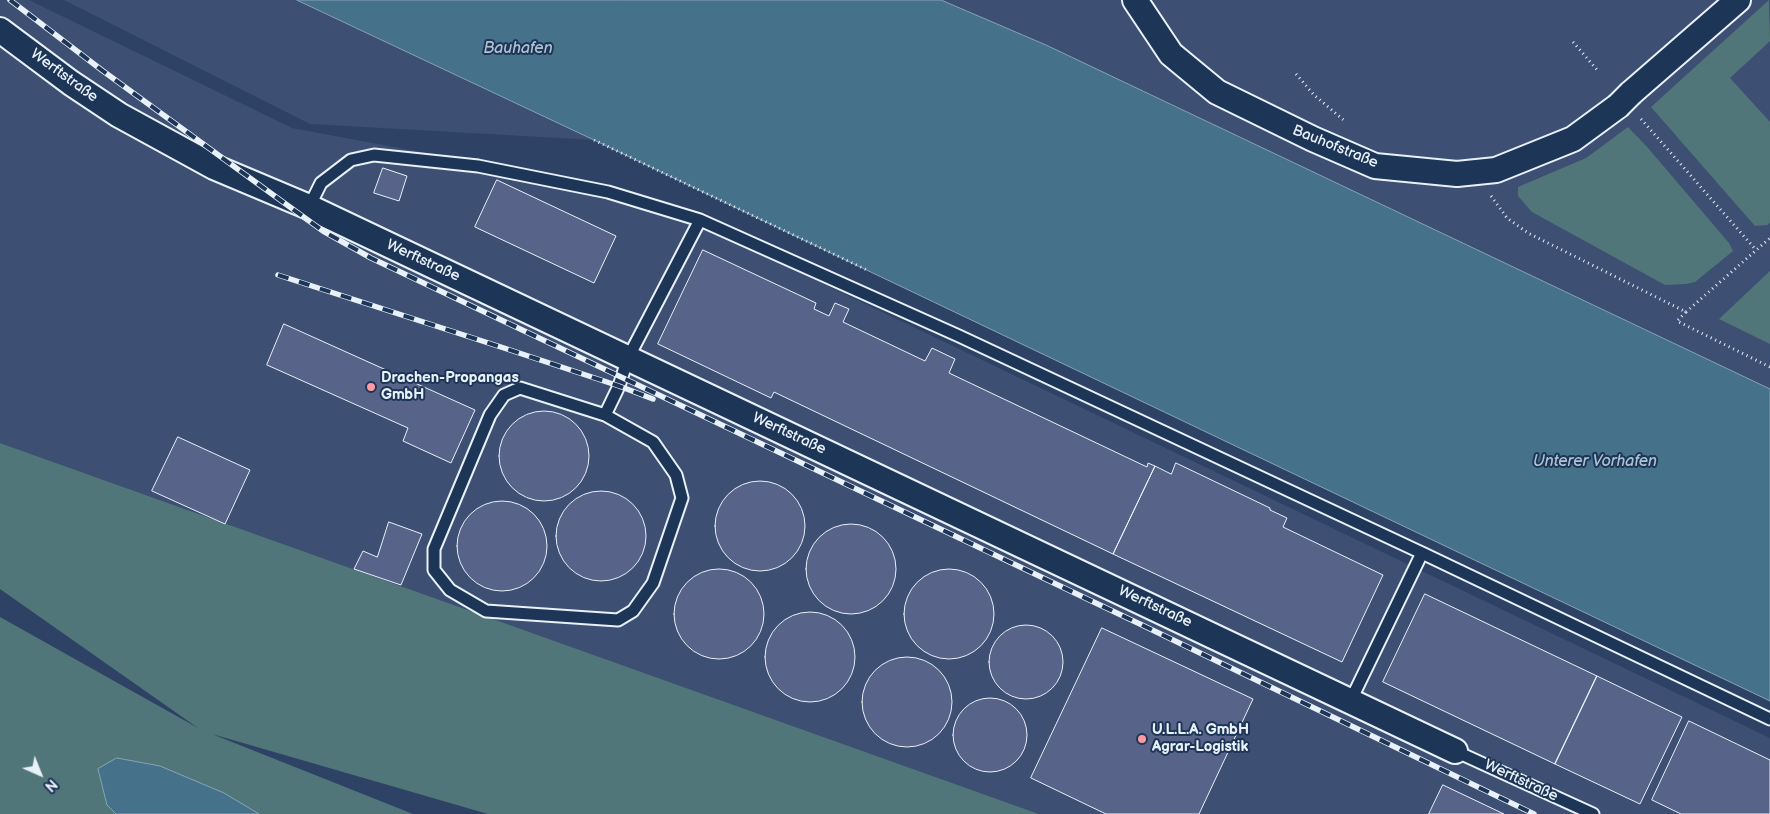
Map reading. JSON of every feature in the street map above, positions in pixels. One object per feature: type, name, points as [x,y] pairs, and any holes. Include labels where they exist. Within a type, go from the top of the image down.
[{"type":"street","name":"Bauhofstraße","points":[[1135,0],[1171,54],[1217,92],[1279,123],[1375,166],[1456,174],[1496,170],[1572,139],[1624,100],[1738,0]]},
{"type":"street","name":"Werftstraße","points":[[0,30],[71,83],[119,115],[214,167],[309,208],[628,358],[1455,751]]},
{"type":"lane","points":[[309,208],[321,183],[351,160],[374,155],[478,166],[608,192],[700,220],[959,336],[1770,719]]},
{"type":"lane","points":[[605,415],[619,386],[628,358],[700,220]]},
{"type":"lane","points":[[520,388],[605,415],[653,442],[676,475],[682,498],[653,582],[632,611],[618,620],[486,611],[450,590],[434,570],[434,549],[490,415],[504,395],[520,388]]},
{"type":"lane","points":[[1350,702],[1422,554]]},
{"type":"lane","name":"Werftstraße","points":[[1455,751],[1593,814]]},
{"type":"path","points":[[1572,42],[1599,72]]},
{"type":"path","points":[[1639,116],[1756,250]]},
{"type":"path","points":[[1486,171],[1492,197],[1507,218],[1528,233],[1686,312]]},
{"type":"path","points":[[1770,238],[1677,321],[1770,367]]},
{"type":"shaded area","points":[[0,0],[29,0],[292,128],[630,191],[1770,738],[1770,814],[1039,814],[0,443]]},
{"type":"shaded area","points":[[64,0],[297,0],[594,140],[310,124]]},
{"type":"shaded area","points":[[941,0],[1770,0],[1770,389],[1046,45]]},
{"type":"green space","points":[[1769,0],[1770,41],[1730,78],[1770,122],[1770,222],[1768,225],[1755,226],[1651,107]]},
{"type":"green space","points":[[1628,127],[1729,243],[1733,251],[1695,282],[1665,285],[1532,212],[1518,196],[1518,187],[1586,158]]},
{"type":"green space","points":[[1770,271],[1770,344],[1719,319]]},
{"type":"green space","points":[[0,443],[1039,814],[488,814],[212,734],[413,814],[0,814],[0,617],[198,728],[0,589]]},
{"type":"water","name":"Unterer Vorhafen","points":[[297,0],[941,0],[1046,45],[1770,389],[1770,701],[594,140]]},
{"type":"water","points":[[117,758],[160,766],[224,793],[259,814],[116,814],[107,805],[98,769]]},
{"type":"building","points":[[383,168],[407,176],[399,201],[374,193]]},
{"type":"building","points":[[497,180],[616,236],[594,283],[475,227]]},
{"type":"building","points":[[703,250],[816,303],[814,309],[829,316],[835,303],[849,309],[843,322],[925,361],[932,348],[955,359],[949,373],[1147,467],[1148,463],[1155,466],[1113,554],[774,392],[771,398],[658,344]]},
{"type":"building","name":"Drachen-Propangas GmbH","points":[[284,324],[475,410],[451,463],[403,441],[408,428],[267,365]]},
{"type":"building","points":[[544,411],[561,415],[576,424],[585,439],[589,456],[585,473],[576,488],[561,497],[544,501],[527,497],[512,488],[503,473],[499,456],[503,439],[512,424],[527,415]]},
{"type":"building","points":[[178,437],[250,470],[225,524],[152,491]]},
{"type":"building","points":[[1176,463],[1287,518],[1283,527],[1383,575],[1342,662],[1113,554],[1155,466],[1171,474]]},
{"type":"building","points":[[760,481],[777,485],[792,494],[801,509],[805,526],[801,543],[792,558],[777,567],[760,571],[743,567],[728,558],[719,543],[715,526],[719,509],[728,494],[743,485]]},
{"type":"building","points":[[601,491],[618,495],[633,504],[642,519],[646,536],[642,553],[633,568],[618,577],[601,581],[584,577],[569,568],[560,553],[556,536],[560,519],[569,504],[584,495]]},
{"type":"building","points":[[502,501],[519,505],[534,514],[543,529],[547,546],[543,563],[534,578],[519,587],[502,591],[485,587],[470,578],[461,563],[457,546],[461,529],[470,514],[485,505]]},
{"type":"building","points":[[389,522],[422,534],[401,585],[354,569],[363,551],[377,557]]},
{"type":"building","points":[[851,524],[868,528],[883,537],[892,552],[896,569],[892,586],[883,601],[868,610],[851,614],[834,610],[819,601],[810,586],[806,569],[810,552],[819,537],[834,528]]},
{"type":"building","points":[[719,569],[736,573],[751,582],[760,597],[764,614],[760,631],[751,646],[736,655],[719,659],[702,655],[687,646],[678,631],[674,614],[678,597],[687,582],[702,573]]},
{"type":"building","points":[[949,569],[966,573],[981,582],[990,597],[994,614],[990,631],[981,646],[966,655],[949,659],[932,655],[917,646],[908,631],[904,614],[908,597],[917,582],[932,573]]},
{"type":"building","points":[[1425,594],[1597,676],[1555,764],[1383,682]]},
{"type":"building","points":[[810,612],[827,616],[842,625],[851,640],[855,657],[851,674],[842,689],[827,698],[810,702],[793,698],[778,689],[769,674],[765,657],[769,640],[778,625],[793,616]]},
{"type":"building","points":[[1019,625],[1033,625],[1047,631],[1057,641],[1063,655],[1063,669],[1057,683],[1047,693],[1033,699],[1019,699],[1005,693],[995,683],[989,669],[989,655],[995,641],[1005,631]]},
{"type":"building","name":"U.L.L.A. GmbH Agrar-Logistik","points":[[1102,628],[1253,699],[1199,814],[1106,814],[1031,778]]},
{"type":"building","points":[[907,657],[924,661],[939,670],[948,685],[952,702],[948,719],[939,734],[924,743],[907,747],[890,743],[875,734],[866,719],[862,702],[866,685],[875,670],[890,661]]},
{"type":"building","points":[[1597,676],[1682,717],[1640,804],[1555,764]]},
{"type":"building","points":[[983,698],[997,698],[1011,704],[1021,714],[1027,728],[1027,742],[1021,756],[1011,766],[997,772],[983,772],[969,766],[959,756],[953,742],[953,728],[959,714],[969,704]]},
{"type":"building","points":[[1689,721],[1770,760],[1770,814],[1681,814],[1652,800]]},
{"type":"building","points":[[1443,785],[1504,814],[1429,814]]},
{"type":"railway","points":[[10,0],[103,71],[323,231],[371,258],[1534,814]]},
{"type":"railway","points":[[278,275],[619,386],[653,399]]},
{"type":"place","name":"Drachen-Propangas GmbH","points":[[371,387]]},
{"type":"place","name":"U.L.L.A. GmbH Agrar-Logistik","points":[[1142,739]]},
{"type":"water label","name":"Bauhafen","points":[[518,49]]}]
